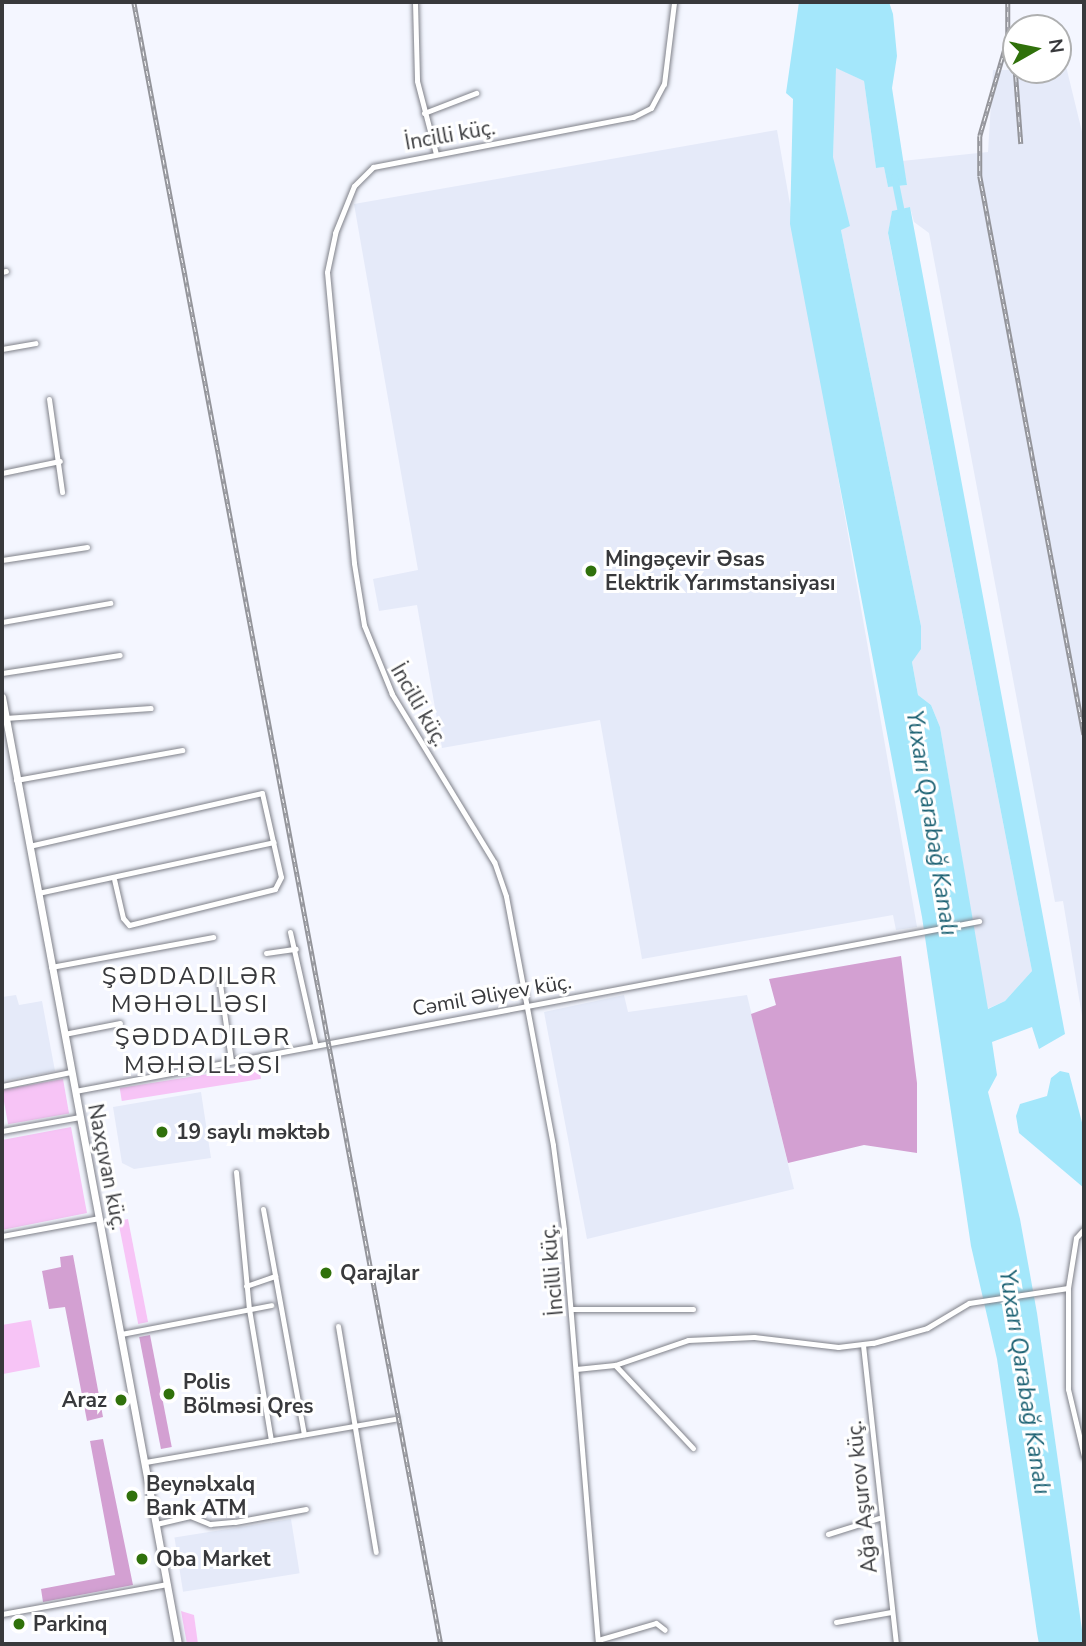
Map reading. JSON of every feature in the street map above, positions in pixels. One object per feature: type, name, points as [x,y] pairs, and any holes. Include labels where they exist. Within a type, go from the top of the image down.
[{"type":"street","points":[[415,2],[417,81],[436,154]]},
{"type":"street","name":"İncilli küç.","points":[[598,1642],[571,1309],[554,1146],[502,880],[380,670],[364,625],[354,563],[328,299],[329,255],[362,175],[385,163],[644,113],[662,92],[674,2]]},
{"type":"street","points":[[424,113],[476,93]]},
{"type":"street","points":[[2,349],[35,343]]},
{"type":"street","points":[[49,399],[60,461],[62,492]]},
{"type":"street","points":[[2,473],[60,461]]},
{"type":"street","points":[[2,560],[87,547]]},
{"type":"street","points":[[2,622],[110,603]]},
{"type":"street","points":[[2,673],[120,655]]},
{"type":"street","name":"Naxçıvan küç.","points":[[2,697],[178,1644]]},
{"type":"street","points":[[5,718],[151,708]]},
{"type":"street","points":[[16,780],[182,750]]},
{"type":"street","points":[[29,846],[256,793],[264,797],[281,877],[275,889],[129,925],[123,918],[114,880]]},
{"type":"street","points":[[38,893],[114,880],[274,842]]},
{"type":"street","name":"Cəmil Əliyev küç.","points":[[75,1091],[315,1043],[979,921]]},
{"type":"street","points":[[290,932],[296,949],[315,1043]]},
{"type":"street","points":[[51,967],[213,937]]},
{"type":"street","points":[[266,953],[296,949]]},
{"type":"street","points":[[219,977],[230,1060]]},
{"type":"street","points":[[64,1034],[120,1023]]},
{"type":"street","points":[[2,1086],[71,1072]]},
{"type":"street","points":[[2,1131],[80,1117]]},
{"type":"street","points":[[236,1172],[249,1309],[271,1440]]},
{"type":"street","points":[[263,1209],[304,1434]]},
{"type":"street","points":[[2,1236],[99,1218]]},
{"type":"street","points":[[1084,1229],[1076,1238],[1068,1288],[1068,1389],[1084,1456]]},
{"type":"street","points":[[246,1286],[275,1276]]},
{"type":"street","points":[[576,1369],[615,1365],[688,1340],[754,1337],[823,1346],[863,1345],[927,1328],[961,1306],[983,1300],[1068,1288]]},
{"type":"street","points":[[121,1334],[271,1305]]},
{"type":"street","points":[[571,1309],[693,1309]]},
{"type":"street","points":[[338,1326],[376,1552]]},
{"type":"street","name":"Ağa Aşurov küç.","points":[[863,1345],[879,1518],[896,1644]]},
{"type":"street","points":[[615,1365],[693,1448]]},
{"type":"street","points":[[145,1462],[395,1419]]},
{"type":"street","points":[[156,1524],[190,1516],[210,1524],[235,1522],[306,1509]]},
{"type":"street","points":[[828,1534],[879,1518]]},
{"type":"street","points":[[2,1614],[167,1584]]},
{"type":"street","points":[[836,1622],[891,1612]]},
{"type":"street","points":[[598,1642],[656,1623],[666,1630]]},
{"type":"shaded area","points":[[835,67],[864,81],[876,168],[884,167],[888,187],[907,185],[902,161],[988,152],[993,70],[1002,70],[1002,84],[1070,84],[1084,140],[1084,1028],[1063,901],[1055,902],[929,233],[914,222],[910,207],[892,212],[888,234],[1032,971],[1005,1001],[987,1009],[940,727],[931,705],[918,695],[912,662],[921,648],[921,626],[841,230],[833,157]]},
{"type":"shaded area","points":[[777,130],[917,927],[896,930],[893,915],[642,959],[600,720],[442,748],[417,605],[379,611],[373,579],[418,570],[354,204]]},
{"type":"shaded area","points":[[901,956],[917,1083],[917,1153],[864,1145],[788,1163],[751,1014],[776,1005],[769,979]]},
{"type":"shaded area","points":[[16,995],[19,1005],[42,1001],[55,1071],[2,1081],[2,997]]},
{"type":"shaded area","points":[[624,995],[628,1012],[747,995],[794,1189],[587,1239],[544,1012]]},
{"type":"shaded area","points":[[259,1066],[261,1079],[122,1101],[120,1088]]},
{"type":"shaded area","points":[[63,1079],[69,1113],[8,1124],[2,1090]]},
{"type":"shaded area","name":"19 saylı məktəb","points":[[201,1092],[211,1158],[134,1169],[122,1163],[113,1107]]},
{"type":"shaded area","points":[[71,1127],[87,1213],[2,1230],[2,1140]]},
{"type":"shaded area","points":[[128,1219],[148,1322],[138,1324],[118,1221]]},
{"type":"shaded area","points":[[73,1255],[103,1417],[87,1421],[65,1307],[49,1309],[42,1271],[61,1267],[60,1257]]},
{"type":"shaded area","points":[[31,1320],[40,1367],[3,1374],[2,1325]]},
{"type":"shaded area","points":[[150,1335],[172,1447],[161,1449],[139,1337]]},
{"type":"shaded area","points":[[103,1439],[133,1585],[43,1602],[41,1589],[115,1575],[90,1441]]},
{"type":"shaded area","points":[[291,1519],[300,1573],[183,1592],[174,1537]]},
{"type":"shaded area","points":[[181,1611],[194,1615],[198,1644],[187,1644]]},
{"type":"water","name":"Yuxarı Qarabağ Kanalı","points":[[799,2],[889,2],[893,14],[897,56],[892,88],[907,185],[888,187],[884,167],[876,168],[864,81],[836,68],[833,157],[850,226],[841,230],[921,626],[921,649],[912,662],[918,695],[931,705],[940,727],[988,1009],[1005,1001],[1032,971],[888,233],[892,211],[910,207],[1065,1034],[1039,1049],[1032,1027],[992,1042],[997,1075],[988,1092],[1020,1219],[1037,1313],[1084,1644],[1039,1644],[997,1359],[971,1246],[922,917],[790,224],[793,99],[786,93]]},
{"type":"water","points":[[1060,1071],[1069,1073],[1084,1130],[1084,1188],[1019,1133],[1016,1116],[1020,1104],[1047,1096],[1051,1078]]},
{"type":"waterway","points":[[894,177],[902,217]]},
{"type":"railway","points":[[134,2],[441,1644]]},
{"type":"railway","points":[[1008,2],[1008,39],[980,136],[980,176],[1084,734]]},
{"type":"railway","points":[[1017,84],[1021,144]]},
{"type":"place","name":"Mingəçevir Əsas Elektrik Yarımstansiyası","points":[[591,571]]},
{"type":"place","name":"19 saylı məktəb","points":[[162,1132]]},
{"type":"place","name":"Qarajlar","points":[[326,1273]]},
{"type":"place","name":"Polis Bölməsi Qres","points":[[169,1394]]},
{"type":"place","name":"Araz","points":[[121,1400]]},
{"type":"place","name":"Beynəlxalq Bank ATM","points":[[132,1496]]},
{"type":"place","name":"Oba Market","points":[[142,1559]]},
{"type":"place","name":"Parkinq","points":[[19,1624]]},
{"type":"district","name":"ŞƏDDADILƏR MƏHƏLLƏSI","points":[[190,991]]},
{"type":"district","name":"ŞƏDDADILƏR MƏHƏLLƏSI","points":[[203,1052]]}]
